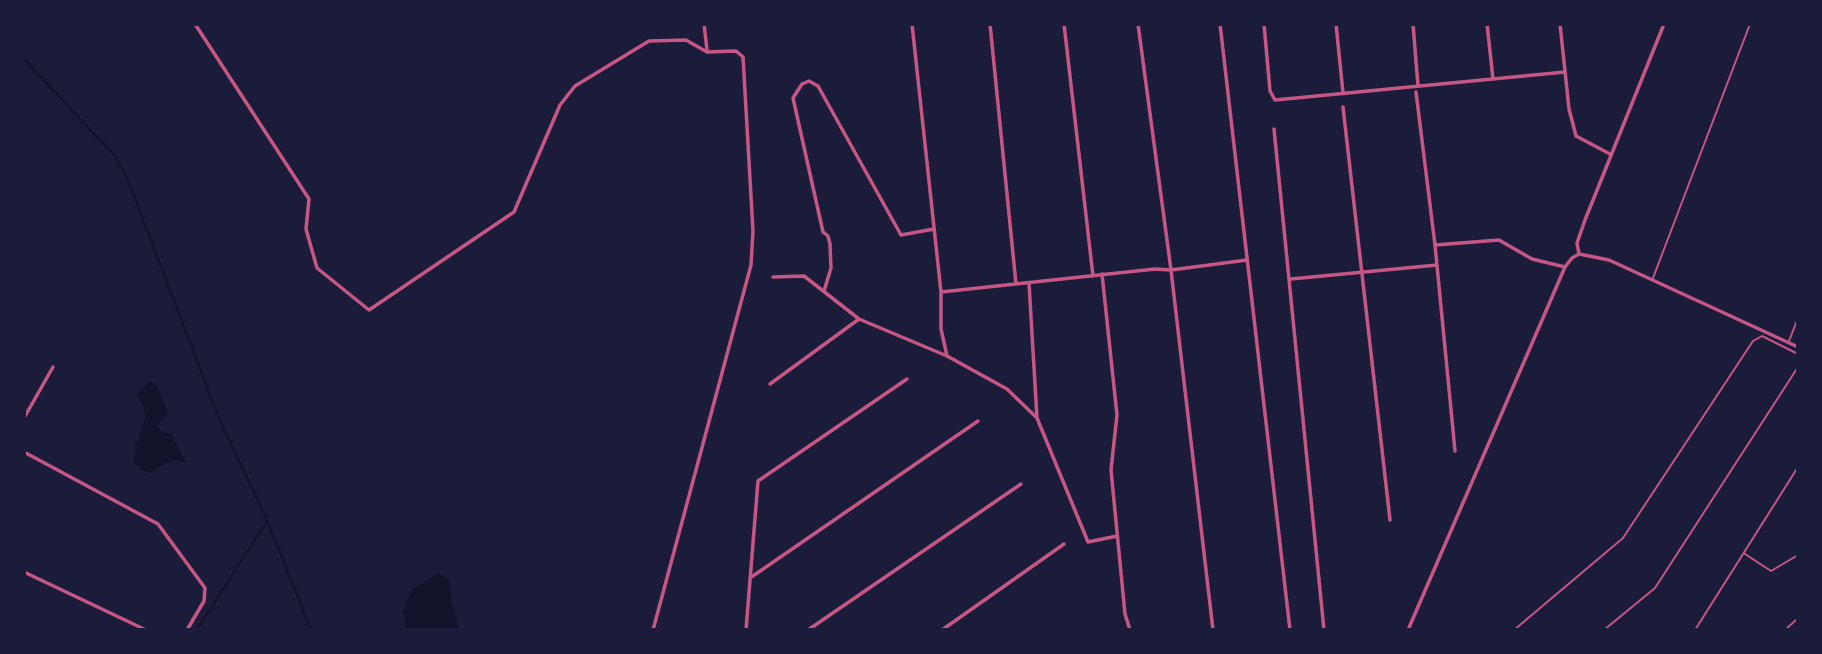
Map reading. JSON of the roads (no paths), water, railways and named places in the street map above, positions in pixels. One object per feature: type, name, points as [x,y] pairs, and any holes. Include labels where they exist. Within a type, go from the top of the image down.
[{"type":"street","points":[[195,24],[309,199],[306,229],[317,268],[369,310],[514,212],[560,104],[575,86],[649,40],[686,40],[707,51],[736,51],[743,57],[754,231],[751,265],[653,629]]},
{"type":"street","points":[[705,24],[707,51]]},
{"type":"street","points":[[912,24],[941,292],[941,329],[947,356]]},
{"type":"street","points":[[990,24],[1017,284]]},
{"type":"street","points":[[1064,24],[1093,276]]},
{"type":"street","points":[[1138,24],[1171,270],[1213,629]]},
{"type":"street","points":[[1220,24],[1290,629]]},
{"type":"street","points":[[1264,24],[1270,91],[1275,100],[1565,72]]},
{"type":"street","points":[[1336,24],[1343,93]]},
{"type":"street","points":[[1413,24],[1418,86]]},
{"type":"street","points":[[1487,24],[1493,79]]},
{"type":"street","points":[[1560,24],[1576,136],[1610,154]]},
{"type":"street","points":[[1579,254],[1577,243],[1610,154],[1664,24]]},
{"type":"street","points":[[824,291],[831,268],[830,244],[824,232],[793,98],[802,84],[809,81],[818,86],[901,235],[934,229]]},
{"type":"street","points":[[1416,92],[1435,245],[1455,451]]},
{"type":"street","points":[[1343,107],[1390,520]]},
{"type":"street","points":[[1273,130],[1291,279],[1324,629]]},
{"type":"street","points":[[1435,245],[1499,240],[1532,259],[1565,267]]},
{"type":"street","points":[[1579,254],[1609,260],[1797,346]]},
{"type":"street","points":[[1408,629],[1565,267],[1579,254]]},
{"type":"street","points":[[941,292],[1247,260]]},
{"type":"street","points":[[1291,279],[1437,265]]},
{"type":"street","points":[[1102,274],[1117,415],[1111,470],[1125,614],[1130,629]]},
{"type":"street","points":[[773,277],[804,276],[865,324],[947,356],[1007,389],[1037,418],[1088,542],[1117,536]]},
{"type":"street","points":[[1029,283],[1038,393],[1037,418]]},
{"type":"street","points":[[770,384],[859,319]]},
{"type":"street","points":[[24,418],[53,367]]},
{"type":"street","points":[[746,629],[758,481],[908,379]]},
{"type":"street","points":[[750,578],[978,421]]},
{"type":"street","points":[[24,452],[151,518],[164,530],[205,588],[204,601],[187,629]]},
{"type":"street","points":[[808,629],[1021,484]]},
{"type":"street","points":[[942,629],[1064,544]]},
{"type":"street","points":[[24,572],[146,629]]},
{"type":"lane","points":[[1653,279],[1750,24]]},
{"type":"lane","points":[[1789,342],[1797,318]]},
{"type":"lane","points":[[1514,629],[1623,538],[1753,341],[1762,336],[1797,354]]},
{"type":"lane","points":[[1604,629],[1655,588],[1797,367]]},
{"type":"lane","points":[[1695,629],[1797,467]]},
{"type":"lane","points":[[1744,553],[1771,571],[1797,555]]},
{"type":"lane","points":[[1785,629],[1796,620]]},
{"type":"waterway","points":[[24,59],[115,156],[128,180],[218,416],[267,520],[311,630]]},
{"type":"waterway","points":[[197,630],[267,521]]}]
